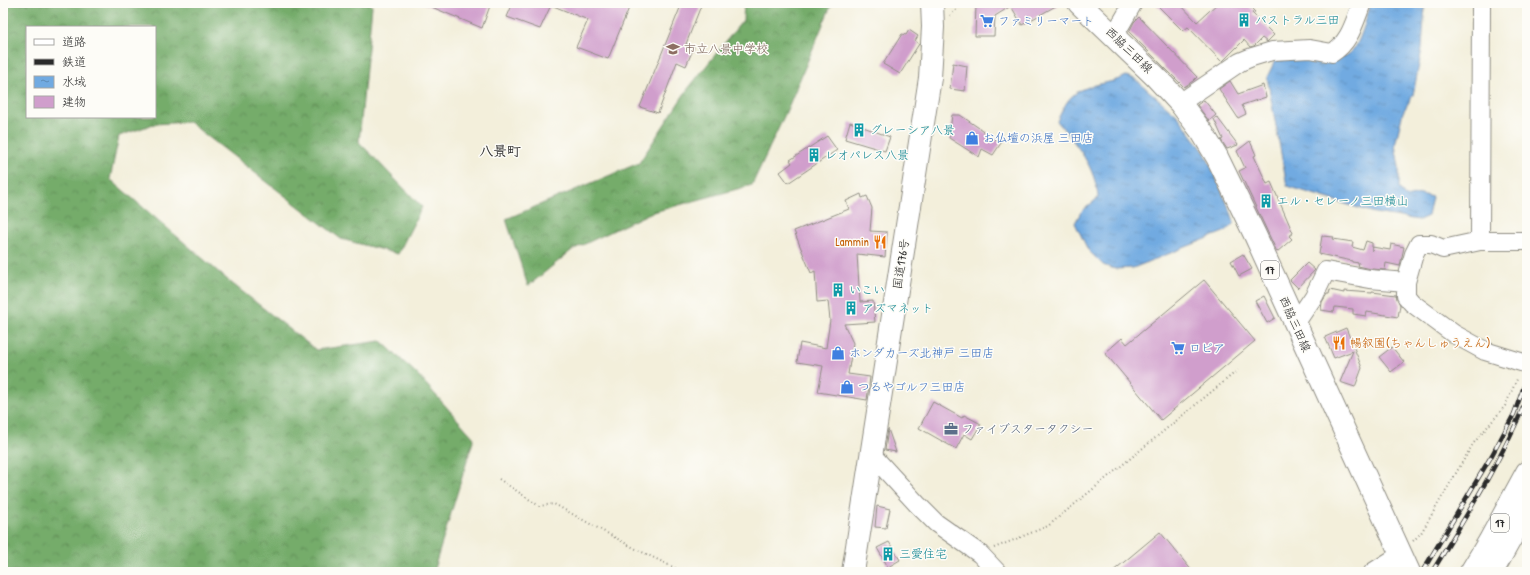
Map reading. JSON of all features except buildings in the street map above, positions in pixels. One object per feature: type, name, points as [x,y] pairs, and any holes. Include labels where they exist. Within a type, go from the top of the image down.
[{"type":"main road","name":"西脇三田線","points":[[1079,3],[1180,103],[1202,132],[1255,235],[1405,564]]},
{"type":"main road","name":"国道176号","points":[[853,572],[930,78],[933,28],[939,9]]},
{"type":"main road","name":"17","points":[[1471,572],[1527,472]]},
{"type":"main road","name":"17","points":[[1492,572],[1527,509]]},
{"type":"street","points":[[1114,36],[1133,3]]},
{"type":"street","points":[[1180,103],[1240,62],[1252,57],[1272,51],[1310,49],[1332,53],[1341,47],[1348,37],[1362,3]]},
{"type":"street","points":[[1480,241],[1481,3]]},
{"type":"street","points":[[1524,363],[1486,351],[1454,334],[1412,303],[1406,296],[1406,282],[1414,254],[1419,244],[1431,244],[1443,249],[1480,241],[1527,242]]},
{"type":"street","points":[[1295,324],[1314,296],[1326,271],[1370,279],[1406,282]]},
{"type":"street","points":[[872,455],[936,523],[980,554],[997,572]]},
{"type":"street","points":[[1373,572],[1405,564]]},
{"type":"path","points":[[939,9],[951,16],[963,3]]},
{"type":"path","points":[[1405,564],[1420,533],[1473,444],[1505,406],[1524,363]]},
{"type":"path","points":[[980,554],[1048,526],[1238,370]]},
{"type":"path","points":[[499,479],[538,506],[554,504],[627,544],[683,572]]},
{"type":"green space","points":[[3,3],[370,3],[372,6],[359,142],[422,207],[398,254],[341,239],[189,122],[154,124],[119,136],[110,179],[229,281],[316,350],[381,341],[417,374],[474,438],[433,572],[3,572]]},
{"type":"green space","points":[[744,3],[832,3],[787,110],[752,185],[650,213],[572,250],[528,286],[506,219],[639,163],[687,90],[743,20]]},
{"type":"water","points":[[1371,3],[1425,3],[1422,49],[1413,95],[1403,112],[1395,145],[1399,167],[1399,187],[1405,197],[1421,194],[1432,197],[1428,216],[1419,220],[1375,213],[1287,186],[1267,77],[1274,63],[1285,54],[1313,59],[1332,60],[1349,54],[1360,38]]},
{"type":"water","points":[[1126,76],[1135,79],[1178,116],[1205,153],[1232,215],[1234,223],[1226,231],[1133,268],[1115,269],[1103,265],[1088,250],[1075,223],[1081,212],[1098,198],[1093,176],[1084,156],[1057,121],[1067,102],[1080,91]]},
{"type":"railway","points":[[1422,572],[1492,455],[1514,414],[1527,378]]},
{"type":"railway","points":[[1432,572],[1496,464],[1518,420],[1527,398]]},
{"type":"place","name":"パストラル三田","points":[[1244,20]]},
{"type":"place","name":"ファミリーマート","points":[[987,21]]},
{"type":"place","name":"市立八景中学校","points":[[673,49]]},
{"type":"place","name":"グレーシア八景","points":[[859,130]]},
{"type":"place","name":"お仏壇の浜屋 三田店","points":[[972,138]]},
{"type":"place","name":"レオパレス八景","points":[[814,155]]},
{"type":"place","name":"エル・セレーノ三田横山","points":[[1266,201]]},
{"type":"place","name":"Lammin","points":[[880,242]]},
{"type":"place","name":"いこい","points":[[838,290]]},
{"type":"place","name":"アズマネット","points":[[851,308]]},
{"type":"place","name":"暢叙園(ちゃんしゅうえん)","points":[[1339,343]]},
{"type":"place","name":"ロピア","points":[[1178,348]]},
{"type":"place","name":"ホンダカーズ北神戸 三田店","points":[[838,353]]},
{"type":"place","name":"つるやゴルフ三田店","points":[[847,387]]},
{"type":"place","name":"ファイブスタータクシー","points":[[951,429]]},
{"type":"place","name":"三愛住宅","points":[[888,554]]},
{"type":"district","name":"八景町","points":[[500,151]]}]
